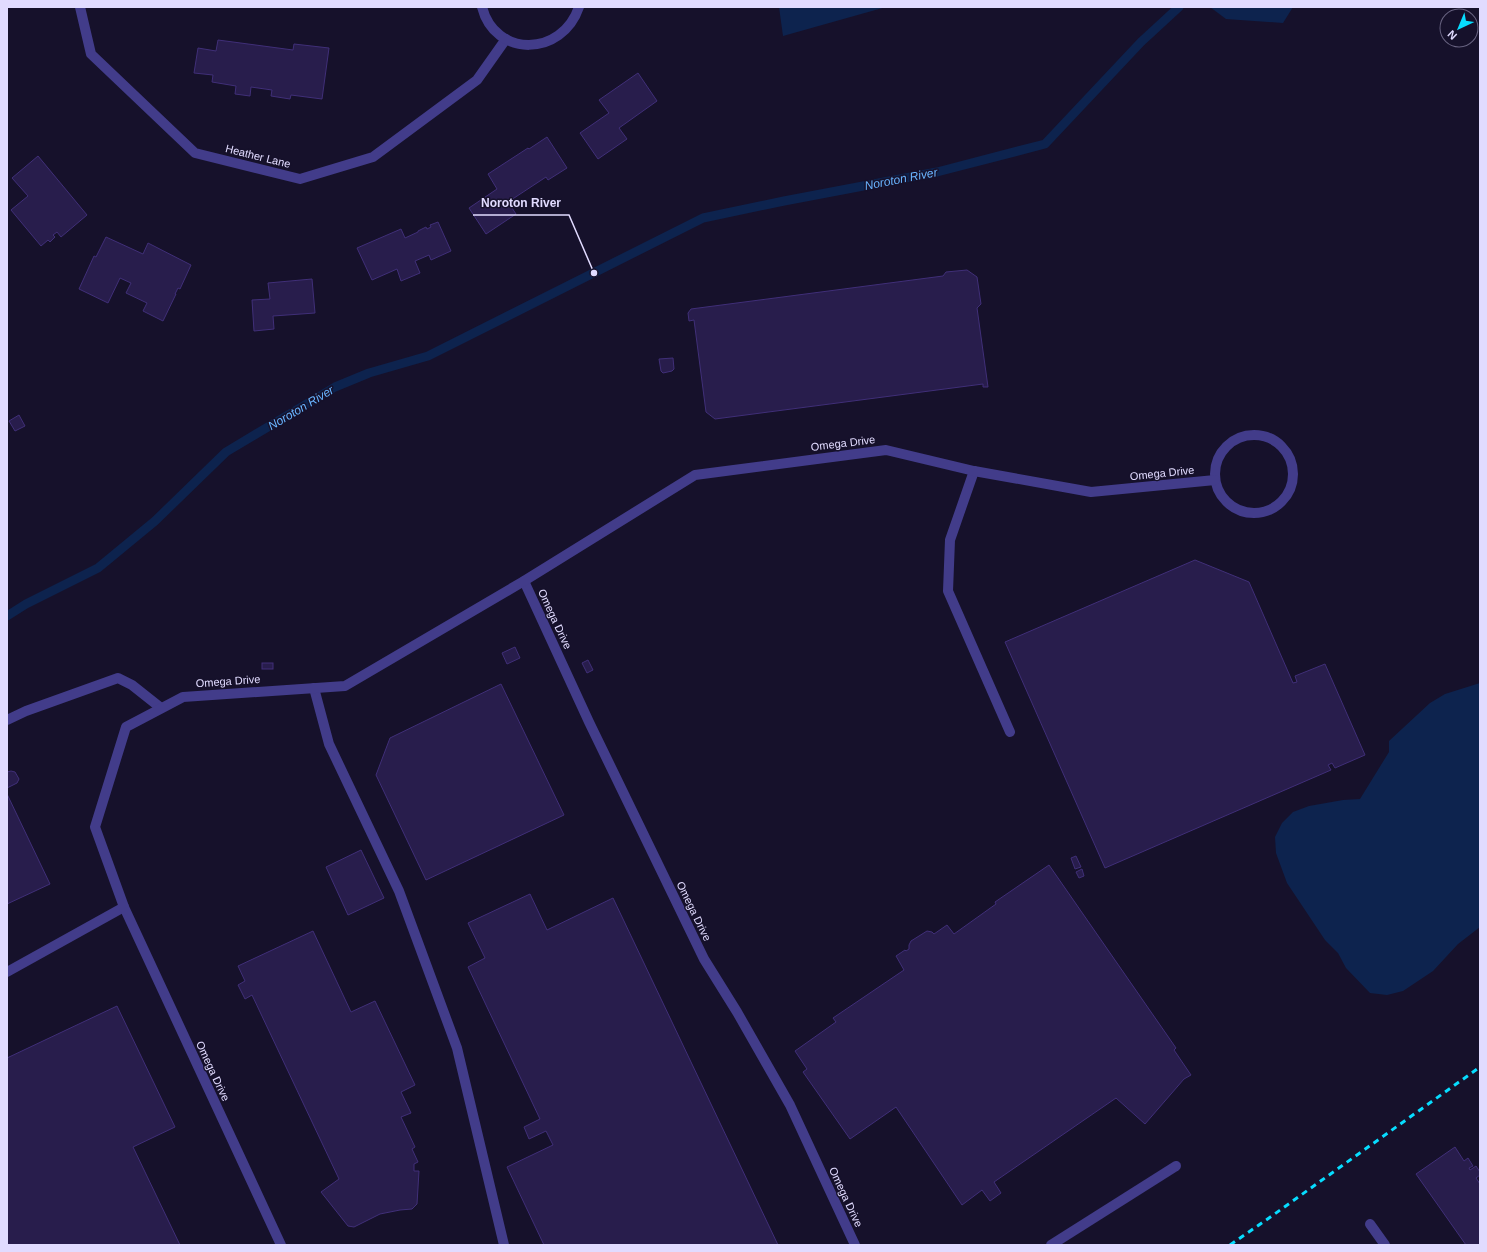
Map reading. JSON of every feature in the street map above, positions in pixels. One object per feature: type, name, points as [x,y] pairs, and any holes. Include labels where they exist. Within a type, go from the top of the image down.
[{"type":"street","name":"Heather Lane","points":[[80,7],[91,54],[195,154],[300,179],[373,157],[477,80],[506,38]]},
{"type":"street","points":[[482,7],[492,27],[506,38],[525,45],[535,45],[555,38],[571,25],[579,7]]},
{"type":"street","points":[[1248,435],[1263,436],[1277,442],[1288,453],[1293,468],[1293,483],[1286,497],[1275,507],[1261,513],[1245,512],[1231,506],[1221,494],[1215,480],[1216,465],[1222,451],[1234,440],[1248,435]]},
{"type":"street","name":"Omega Drive","points":[[281,1245],[124,907],[95,827],[126,727],[183,696],[345,686],[524,581],[695,474],[886,450],[974,471],[1091,492],[1215,480]]},
{"type":"street","points":[[974,471],[950,540],[948,591],[1010,732]]},
{"type":"street","name":"Omega Drive","points":[[524,581],[589,722],[704,958],[737,1012],[790,1105],[854,1245]]},
{"type":"street","points":[[7,720],[26,711],[118,678],[132,685],[162,708]]},
{"type":"street","points":[[314,688],[329,744],[399,890],[457,1048],[503,1245]]},
{"type":"street","points":[[7,972],[124,907]]},
{"type":"street","points":[[1051,1245],[1176,1166]]},
{"type":"street","points":[[1370,1224],[1385,1245]]},
{"type":"water","points":[[779,7],[886,7],[783,36]]},
{"type":"water","points":[[1210,7],[1293,7],[1283,23],[1226,19]]},
{"type":"water","points":[[1480,683],[1480,927],[1458,944],[1433,971],[1403,991],[1387,995],[1370,993],[1346,968],[1338,953],[1325,940],[1287,883],[1276,853],[1275,837],[1282,823],[1293,812],[1309,806],[1343,800],[1360,799],[1389,752],[1389,741],[1430,703],[1445,694]]},
{"type":"building","points":[[218,40],[293,50],[294,44],[329,48],[322,99],[291,95],[290,99],[271,96],[272,90],[251,87],[250,96],[235,94],[236,86],[212,82],[213,75],[194,73],[198,48],[216,51]]},
{"type":"building","points":[[638,73],[657,101],[619,128],[627,139],[598,159],[580,133],[609,113],[599,100]]},
{"type":"building","points":[[547,137],[567,168],[548,180],[546,177],[508,202],[516,214],[486,234],[469,208],[497,189],[488,174]]},
{"type":"building","points":[[38,156],[87,215],[61,237],[57,232],[53,235],[55,237],[50,242],[48,240],[41,246],[11,210],[28,196],[12,178]]},
{"type":"building","points":[[438,222],[451,251],[431,260],[429,255],[415,261],[420,273],[401,281],[397,269],[372,280],[357,248],[401,229],[405,238],[426,227],[427,229],[431,227],[430,225]]},
{"type":"building","points":[[106,237],[143,254],[148,243],[191,265],[180,289],[178,288],[175,294],[163,321],[143,311],[147,303],[126,293],[131,283],[120,278],[108,303],[79,289],[94,256],[96,257]]},
{"type":"building","points":[[967,270],[977,277],[981,304],[977,308],[988,387],[983,387],[983,384],[715,419],[706,412],[694,320],[689,321],[688,313],[691,309],[943,276],[946,272]]},
{"type":"building","points":[[312,279],[315,313],[273,316],[274,329],[254,331],[252,300],[270,299],[268,283]]},
{"type":"building","points":[[673,358],[674,369],[663,373],[661,371],[659,359]]},
{"type":"building","points":[[19,415],[25,426],[15,431],[9,421]]},
{"type":"building","points":[[1195,560],[1249,582],[1293,683],[1297,682],[1295,676],[1325,664],[1365,755],[1335,768],[1332,763],[1328,765],[1331,770],[1105,868],[1005,642]]},
{"type":"building","points":[[515,647],[520,658],[507,664],[502,653]]},
{"type":"building","points":[[588,660],[593,670],[587,673],[582,663]]},
{"type":"building","points":[[262,663],[273,663],[273,669],[262,669]]},
{"type":"building","points":[[501,684],[564,815],[426,880],[376,775],[390,738]]},
{"type":"building","points":[[7,772],[15,772],[19,779],[17,783],[7,788]]},
{"type":"building","points":[[7,794],[50,884],[7,904]]},
{"type":"building","points":[[361,850],[384,898],[348,915],[326,867]]},
{"type":"building","points":[[1076,856],[1081,867],[1075,869],[1071,858]]},
{"type":"building","points":[[1049,865],[1176,1048],[1174,1050],[1191,1075],[1184,1079],[1145,1124],[1116,1098],[994,1182],[1001,1193],[990,1201],[982,1190],[962,1205],[896,1107],[850,1139],[803,1072],[807,1069],[795,1051],[836,1022],[833,1018],[904,970],[896,956],[909,949],[911,941],[927,931],[934,934],[947,925],[954,934],[996,904],[995,902]]},
{"type":"building","points":[[1082,869],[1084,876],[1079,878],[1076,872]]},
{"type":"building","points":[[530,894],[547,930],[613,898],[778,1245],[544,1245],[507,1167],[553,1145],[546,1131],[529,1139],[524,1127],[540,1119],[468,967],[485,958],[468,923]]},
{"type":"building","points":[[313,931],[351,1012],[375,1001],[415,1085],[401,1092],[411,1113],[401,1117],[415,1147],[412,1149],[418,1162],[414,1164],[414,1171],[419,1171],[417,1204],[412,1209],[380,1214],[354,1227],[348,1226],[321,1192],[339,1179],[252,995],[245,999],[238,985],[245,981],[238,966]]},
{"type":"building","points":[[117,1006],[175,1127],[133,1147],[180,1245],[7,1245],[7,1058]]},
{"type":"building","points":[[1455,1147],[1464,1161],[1468,1158],[1473,1166],[1469,1168],[1470,1170],[1476,1166],[1480,1172],[1480,1175],[1476,1178],[1480,1184],[1480,1245],[1466,1245],[1416,1174]]},
{"type":"waterway","name":"Noroton River","points":[[7,616],[26,604],[98,568],[155,521],[226,452],[335,387],[369,373],[428,356],[703,218],[937,172],[1045,144],[1141,42],[1179,7]]},
{"type":"railway","points":[[1230,1245],[1480,1067]]},
{"type":"place","name":"Noroton River","points":[[594,273]]}]
